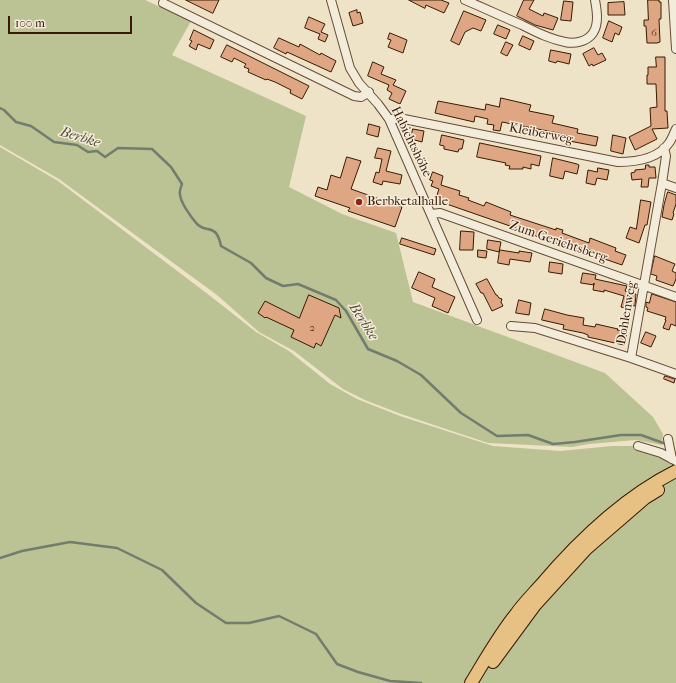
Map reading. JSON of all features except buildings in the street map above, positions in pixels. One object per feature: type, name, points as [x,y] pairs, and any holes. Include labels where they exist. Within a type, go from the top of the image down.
[{"type":"main road","points":[[471,683],[515,614],[585,537],[639,492],[674,475]]},
{"type":"main road","points":[[477,683],[535,605],[586,549],[674,475]]},
{"type":"street","name":"Habichtshöhe","points":[[331,0],[350,68],[359,83],[369,92],[389,120],[432,214],[477,320]]},
{"type":"street","points":[[465,0],[548,38],[576,43],[584,40],[592,34],[596,25],[597,15],[595,0]]},
{"type":"street","points":[[672,0],[676,49]]},
{"type":"street","points":[[163,3],[354,96],[361,96],[369,92]]},
{"type":"street","name":"Kleiberweg","points":[[389,120],[404,119],[618,162],[642,160],[653,156],[664,148],[676,129]]},
{"type":"street","name":"Dohlenweg","points":[[511,326],[535,328],[631,358],[662,183],[666,156],[664,148]]},
{"type":"street","points":[[662,183],[676,188]]},
{"type":"street","name":"Zum Gerichtsberg","points":[[432,214],[440,213],[676,297]]},
{"type":"street","points":[[631,358],[676,374]]},
{"type":"street","points":[[668,439],[673,457]]},
{"type":"street","points":[[638,446],[673,457]]},
{"type":"green space","points":[[0,0],[145,0],[191,21],[172,55],[306,116],[289,187],[342,214],[396,233],[413,302],[605,373],[653,417],[663,434],[662,445],[636,440],[572,447],[488,443],[401,414],[365,400],[343,389],[294,351],[259,332],[217,295],[59,179],[0,145]]},
{"type":"green space","points":[[0,147],[58,181],[256,332],[289,351],[330,384],[357,399],[400,416],[493,446],[560,451],[612,446],[638,446],[672,464],[668,468],[676,473],[676,683],[0,683]]},
{"type":"waterway","name":"Berbke","points":[[0,108],[16,122],[31,126],[54,142],[77,145],[88,152],[97,151],[105,157],[118,148],[152,149],[171,167],[182,184],[180,197],[189,214],[201,227],[214,231],[217,234],[221,246],[251,263],[266,278],[283,286],[298,284],[336,300],[346,311],[368,349],[397,361],[421,375],[461,413],[497,436],[528,435],[553,444],[621,435],[641,435],[666,444]]},
{"type":"waterway","points":[[0,558],[22,551],[70,542],[117,548],[162,570],[196,603],[226,623],[249,623],[279,616],[316,634],[337,664],[358,672],[390,681],[421,683]]},
{"type":"place","name":"Berbketalhalle","points":[[359,202]]}]
